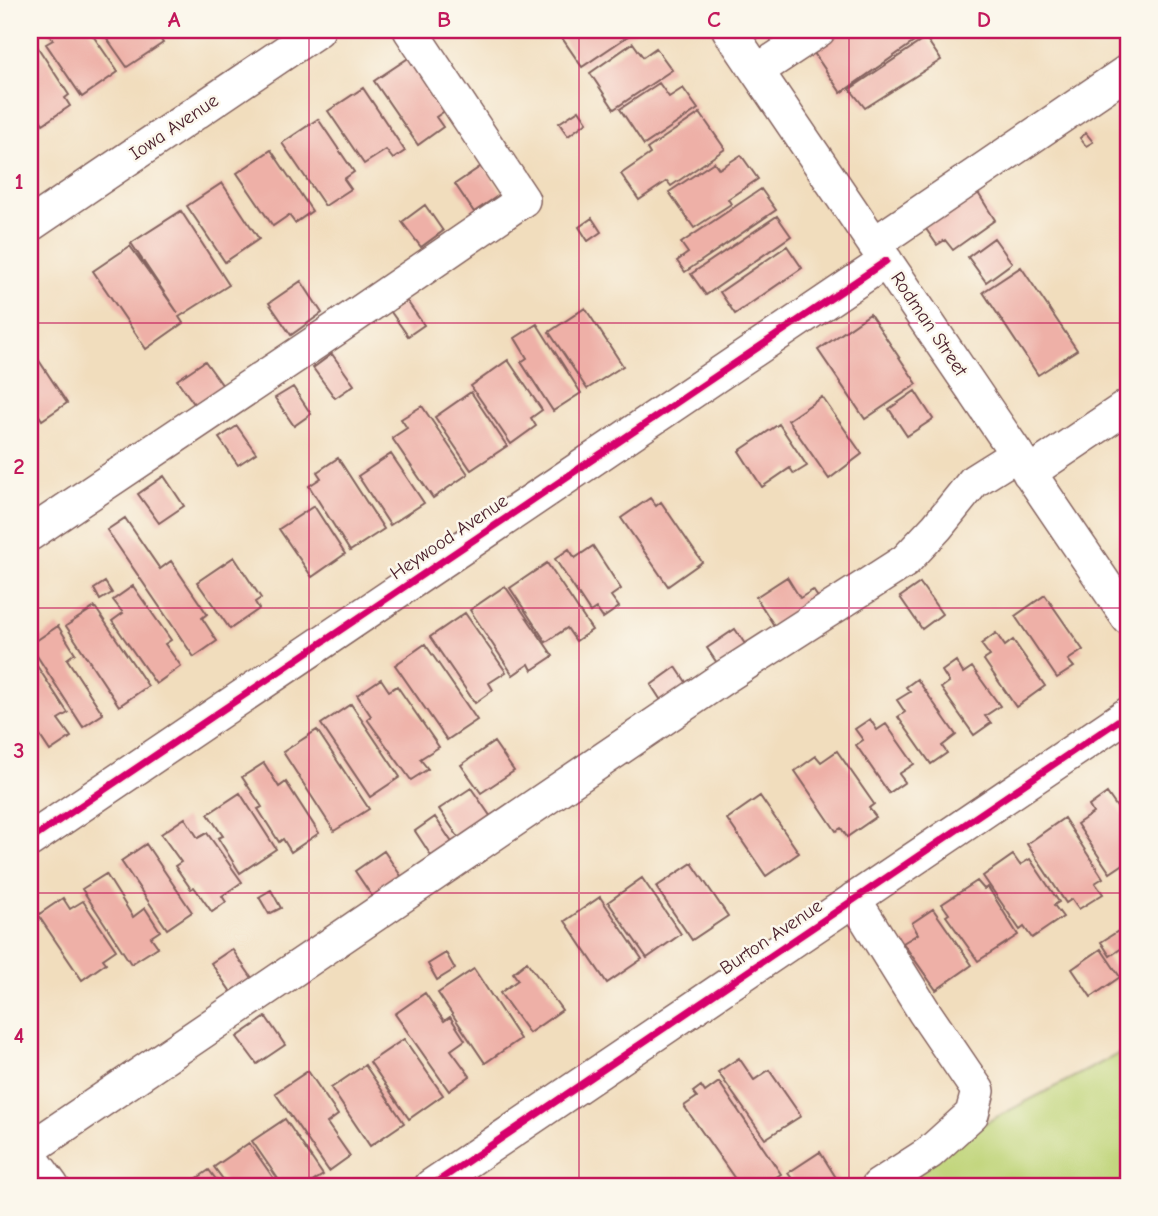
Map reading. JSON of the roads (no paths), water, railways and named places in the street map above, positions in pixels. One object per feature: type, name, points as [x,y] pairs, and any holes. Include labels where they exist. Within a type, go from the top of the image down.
[{"type":"street","name":"Iowa Avenue","points":[[30,225],[318,30]]},
{"type":"street","points":[[30,534],[523,200],[410,30]]},
{"type":"street","name":"Rodman Street","points":[[729,30],[1128,618]]},
{"type":"street","points":[[757,71],[819,30]]},
{"type":"street","name":"Heywood Avenue","points":[[30,840],[880,252],[1128,71]]},
{"type":"street","points":[[30,1149],[723,678],[905,561],[974,481],[1023,463],[1128,406]]},
{"type":"street","name":"Burton Avenue","points":[[431,1186],[1128,714]]},
{"type":"street","points":[[854,899],[925,1013],[978,1091],[972,1114],[929,1153],[878,1186]]},
{"type":"street","points":[[30,1156],[52,1186]]}]
